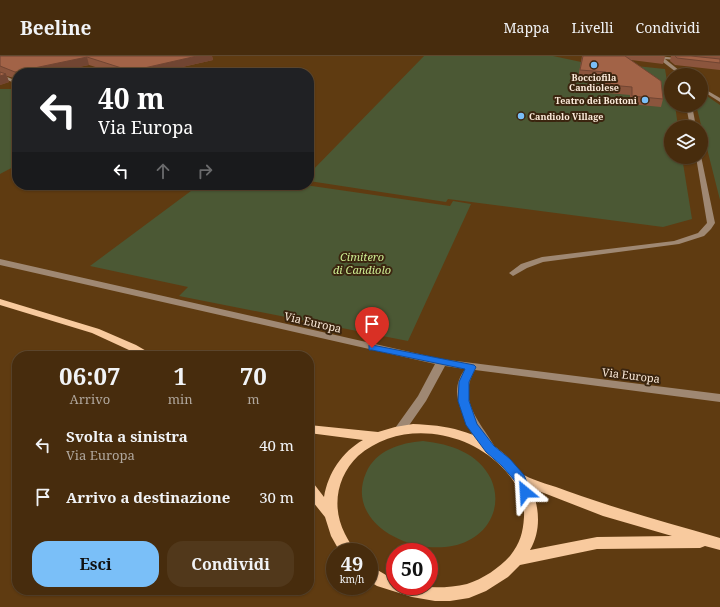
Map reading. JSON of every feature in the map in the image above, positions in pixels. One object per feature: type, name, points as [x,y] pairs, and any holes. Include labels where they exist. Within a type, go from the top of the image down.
[{"type":"main road","points":[[0,302],[58,318],[129,344],[141,351]]},
{"type":"main road","points":[[342,543],[338,538],[330,513],[331,488],[340,467],[357,450],[378,437],[399,431],[422,429],[446,431],[469,438],[490,449],[506,462],[520,478],[530,505],[530,533],[518,559],[493,581],[458,593],[438,593]]},
{"type":"main road","points":[[314,430],[378,437]]},
{"type":"main road","points":[[520,478],[603,510],[716,543]]},
{"type":"main road","points":[[314,494],[330,513]]},
{"type":"main road","points":[[518,559],[598,543],[716,543]]},
{"type":"street","points":[[659,56],[690,60]]},
{"type":"street","points":[[659,56],[674,68]]},
{"type":"street","points":[[0,75],[12,80]]},
{"type":"street","points":[[708,92],[720,100]]},
{"type":"street","points":[[513,273],[524,266],[542,260],[674,243],[687,240],[703,233],[709,229],[711,223],[700,164]]},
{"type":"street","name":"Via Europa","points":[[0,262],[441,362],[720,398]]},
{"type":"street","points":[[399,431],[415,412],[427,392],[441,362]]},
{"type":"street","points":[[471,367],[464,382],[463,401],[472,425],[490,449]]},
{"type":"green space","points":[[424,56],[553,56],[586,63],[587,61],[664,69],[664,112],[676,112],[677,120],[664,120],[664,164],[683,164],[692,219],[663,227],[448,199],[446,202],[314,182],[314,169]]},
{"type":"green space","points":[[0,89],[12,89],[12,168],[0,174]]},
{"type":"green space","points":[[708,97],[720,105],[720,200],[708,152],[708,120],[700,120],[698,112],[708,112]]},
{"type":"green space","name":"Cimitero di Candiolo","points":[[314,186],[450,206],[453,201],[471,204],[408,341],[179,296],[188,287],[90,266],[192,190],[314,190]]},
{"type":"green space","points":[[414,442],[433,442],[463,451],[479,463],[491,479],[495,495],[494,510],[490,520],[475,537],[454,546],[438,547],[438,543],[411,543],[385,531],[369,515],[362,496],[366,473],[370,465],[382,453],[397,446]]},
{"type":"building","points":[[0,56],[197,56],[144,68],[122,68],[87,57],[34,68],[12,68],[12,71],[0,66]]},
{"type":"building","points":[[583,56],[625,56],[661,81],[663,99],[632,96],[632,87],[610,85],[611,78],[606,78],[606,72],[580,70]]},
{"type":"building","points":[[675,56],[720,59],[720,63],[677,58]]},
{"type":"building","points":[[0,72],[6,74],[0,76]]},
{"type":"place","name":"Bocciofila Candiolese","points":[[594,65]]},
{"type":"place","name":"Teatro dei Bottoni","points":[[645,100]]},
{"type":"place","name":"Candiolo Village","points":[[521,116]]},
{"type":"route","points":[[372,348],[471,367],[464,382],[463,401],[472,425],[490,449],[506,462],[520,478],[525,492]]}]
